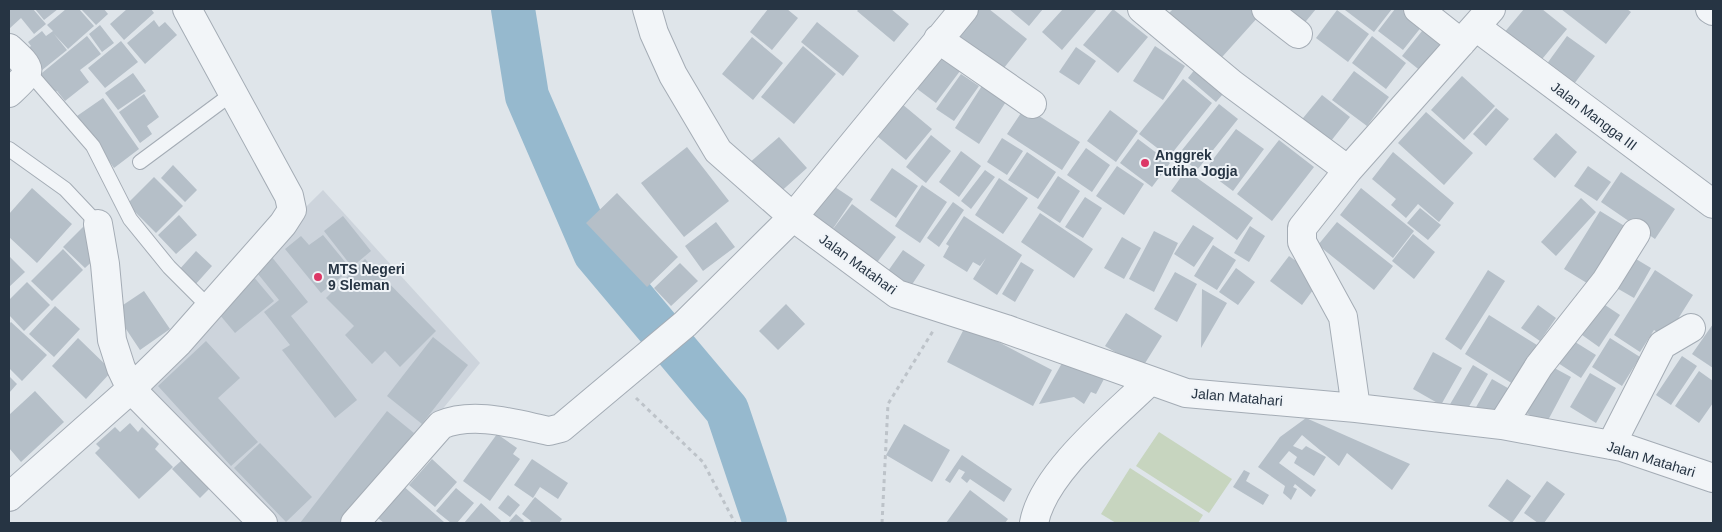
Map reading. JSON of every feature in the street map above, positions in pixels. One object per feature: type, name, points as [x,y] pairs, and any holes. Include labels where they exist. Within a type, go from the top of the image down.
[{"type":"street","points":[[9,497],[131,389],[210,308],[283,224],[292,210],[289,196],[186,9]]},
{"type":"street","name":"Jalan Matahari","points":[[648,9],[654,33],[673,74],[718,151],[793,217],[897,294],[1186,393],[1356,408],[1502,425],[1611,445],[1713,478]]},
{"type":"street","points":[[363,520],[441,425],[457,418],[478,418],[550,431],[561,428],[648,356],[685,324],[793,217],[964,9]]},
{"type":"street","points":[[1142,9],[1232,84],[1348,170]]},
{"type":"street","points":[[1266,9],[1298,34]]},
{"type":"street","name":"Jalan Mangga III","points":[[1418,9],[1476,26],[1713,204]]},
{"type":"street","points":[[1356,408],[1343,317],[1302,242],[1302,228],[1348,170],[1476,26]]},
{"type":"street","points":[[938,39],[1032,104]]},
{"type":"street","points":[[9,48],[27,65],[28,71],[26,76],[9,93]]},
{"type":"street","points":[[98,224],[105,264],[112,340],[121,368],[131,389],[262,523]]},
{"type":"street","points":[[1502,425],[1539,366],[1606,281],[1636,233]]},
{"type":"street","points":[[1611,445],[1654,358],[1662,346],[1691,328]]},
{"type":"street","points":[[1034,523],[1039,504],[1072,457],[1150,381]]},
{"type":"lane","points":[[28,71],[93,146],[130,219],[169,267],[210,308]]},
{"type":"lane","points":[[140,162],[233,93]]},
{"type":"lane","points":[[9,149],[64,189],[98,224]]},
{"type":"path","points":[[882,523],[888,404],[946,310]]},
{"type":"path","points":[[618,381],[703,462],[735,523]]},
{"type":"shaded area","name":"MTS Negeri 9 Sleman","points":[[323,190],[480,363],[350,523],[271,523],[133,379]]},
{"type":"green space","points":[[1159,432],[1232,479],[1209,513],[1136,466]]},
{"type":"green space","points":[[1130,468],[1203,515],[1198,523],[1116,523],[1101,514]]},
{"type":"building","points":[[9,9],[33,9],[46,24],[34,34],[21,18],[9,29]]},
{"type":"building","points":[[35,9],[58,9],[44,20]]},
{"type":"building","points":[[66,9],[79,9],[94,26],[68,49],[54,34],[67,50],[36,75],[20,55],[31,46],[28,42],[42,31],[46,36],[53,31],[47,25]]},
{"type":"building","points":[[81,9],[104,9],[108,14],[96,25]]},
{"type":"building","points":[[127,9],[151,9],[154,13],[124,40],[110,24]]},
{"type":"building","points":[[768,9],[787,9],[798,18],[772,50],[750,32]]},
{"type":"building","points":[[859,9],[891,9],[909,24],[894,42],[857,11]]},
{"type":"building","points":[[974,9],[989,9],[1027,39],[996,78],[949,40]]},
{"type":"building","points":[[1009,9],[1043,9],[1029,26]]},
{"type":"building","points":[[1063,9],[1097,9],[1062,50],[1042,32]]},
{"type":"building","points":[[1113,9],[1148,37],[1118,73],[1083,45]]},
{"type":"building","points":[[1173,9],[1251,9],[1259,16],[1214,66],[1163,19]]},
{"type":"building","points":[[1282,9],[1316,9],[1302,26]]},
{"type":"building","points":[[1346,9],[1392,9],[1374,32]]},
{"type":"building","points":[[1395,9],[1409,9],[1426,21],[1403,50],[1378,31]]},
{"type":"building","points":[[1524,9],[1542,9],[1567,29],[1538,64],[1503,34]]},
{"type":"building","points":[[1561,9],[1627,9],[1631,12],[1606,44]]},
{"type":"building","points":[[1337,10],[1369,34],[1348,62],[1316,38]]},
{"type":"building","points":[[154,20],[159,27],[165,22],[177,35],[145,64],[127,43]]},
{"type":"building","points":[[817,22],[859,56],[843,76],[801,42]]},
{"type":"building","points":[[100,25],[114,43],[102,52],[89,34]]},
{"type":"building","points":[[1426,26],[1446,42],[1422,72],[1402,56]]},
{"type":"building","points":[[87,36],[101,54],[80,70],[89,82],[65,101],[57,91],[51,95],[37,77]]},
{"type":"building","points":[[1372,36],[1406,63],[1386,89],[1352,63]]},
{"type":"building","points":[[1567,36],[1595,56],[1568,92],[1541,72]]},
{"type":"building","points":[[752,37],[783,63],[753,100],[722,74]]},
{"type":"building","points":[[121,41],[138,62],[105,88],[88,68]]},
{"type":"building","points":[[803,46],[836,74],[794,124],[761,97]]},
{"type":"building","points":[[1155,46],[1185,66],[1163,100],[1133,81]]},
{"type":"building","points":[[1076,47],[1096,61],[1079,85],[1059,72]]},
{"type":"building","points":[[932,51],[960,71],[936,103],[908,82]]},
{"type":"building","points":[[1200,63],[1229,87],[1216,102],[1188,78]]},
{"type":"building","points":[[1354,71],[1389,97],[1367,126],[1332,100]]},
{"type":"building","points":[[133,73],[146,91],[118,110],[105,93]]},
{"type":"building","points":[[961,74],[979,86],[954,121],[936,109]]},
{"type":"building","points":[[1462,76],[1495,106],[1464,140],[1431,110]]},
{"type":"building","points":[[1183,79],[1212,103],[1169,157],[1139,134]]},
{"type":"building","points":[[985,81],[1009,97],[979,144],[955,128]]},
{"type":"building","points":[[144,94],[159,117],[147,126],[152,134],[140,143],[119,112]]},
{"type":"building","points":[[1322,95],[1350,117],[1327,146],[1299,123]]},
{"type":"building","points":[[103,98],[139,149],[114,168],[77,116]]},
{"type":"building","points":[[902,104],[932,129],[906,160],[877,136]]},
{"type":"building","points":[[1219,104],[1238,119],[1197,170],[1178,155]]},
{"type":"building","points":[[1025,107],[1080,142],[1062,170],[1007,134]]},
{"type":"building","points":[[1496,108],[1509,119],[1486,146],[1473,134]]},
{"type":"building","points":[[1110,110],[1138,131],[1116,162],[1087,141]]},
{"type":"building","points":[[1426,112],[1473,153],[1444,185],[1398,143]]},
{"type":"building","points":[[1236,129],[1264,149],[1233,191],[1205,170]]},
{"type":"building","points":[[1556,133],[1577,152],[1555,178],[1533,159]]},
{"type":"building","points":[[931,135],[951,151],[926,183],[906,167]]},
{"type":"building","points":[[779,137],[807,168],[776,196],[748,164]]},
{"type":"building","points":[[1002,138],[1023,151],[1007,175],[987,162]]},
{"type":"building","name":"Anggrek Futiha Jogja","points":[[1138,139],[1170,163],[1152,187],[1120,163]]},
{"type":"building","points":[[1279,140],[1314,167],[1272,221],[1237,194]]},
{"type":"building","points":[[687,147],[729,201],[684,237],[641,183]]},
{"type":"building","points":[[1086,148],[1110,165],[1092,192],[1067,175]]},
{"type":"building","points":[[961,151],[981,166],[959,197],[939,182]]},
{"type":"building","points":[[1027,152],[1056,172],[1038,199],[1008,180]]},
{"type":"building","points":[[1393,152],[1454,203],[1439,222],[1418,204],[1406,218],[1391,205],[1396,199],[1372,179]]},
{"type":"building","points":[[173,165],[197,190],[185,202],[161,178]]},
{"type":"building","points":[[1117,166],[1144,184],[1124,215],[1096,196]]},
{"type":"building","points":[[1588,166],[1611,182],[1597,201],[1574,186]]},
{"type":"building","points":[[892,168],[918,186],[896,218],[870,200]]},
{"type":"building","points":[[985,170],[995,177],[971,209],[961,201]]},
{"type":"building","points":[[1186,170],[1253,218],[1237,240],[1171,191]]},
{"type":"building","points":[[1621,172],[1675,209],[1655,239],[1601,202]]},
{"type":"building","points":[[1058,176],[1080,191],[1060,223],[1037,208]]},
{"type":"building","points":[[154,177],[183,206],[156,233],[127,204]]},
{"type":"building","points":[[999,178],[1028,198],[1003,234],[975,215]]},
{"type":"building","points":[[832,185],[853,199],[830,233],[852,204],[896,237],[870,272],[797,218]]},
{"type":"building","points":[[922,185],[947,202],[920,243],[895,226]]},
{"type":"building","points":[[32,188],[72,224],[37,263],[9,237],[9,214]]},
{"type":"building","points":[[1361,188],[1414,231],[1393,258],[1340,215]]},
{"type":"building","points":[[617,193],[678,257],[647,287],[586,223]]},
{"type":"building","points":[[1085,197],[1102,208],[1083,238],[1065,227]]},
{"type":"building","points":[[1581,198],[1596,212],[1556,256],[1541,242]]},
{"type":"building","points":[[953,202],[964,210],[939,247],[927,238]]},
{"type":"building","points":[[1420,208],[1441,225],[1428,240],[1407,223]]},
{"type":"building","points":[[1600,211],[1631,230],[1595,288],[1564,269]]},
{"type":"building","points":[[1040,213],[1093,249],[1074,278],[1021,242]]},
{"type":"building","points":[[179,215],[197,235],[176,254],[158,235]]},
{"type":"building","points":[[343,216],[371,251],[352,267],[324,231]]},
{"type":"building","points":[[964,216],[1022,255],[997,295],[973,279],[986,258],[980,266],[973,262],[967,272],[943,257],[949,246],[946,244]]},
{"type":"building","points":[[716,222],[735,247],[703,271],[685,246]]},
{"type":"building","points":[[1337,222],[1393,266],[1374,290],[1318,245]]},
{"type":"building","points":[[85,225],[100,254],[85,268],[63,247]]},
{"type":"building","points":[[1193,225],[1214,238],[1194,267],[1174,254]]},
{"type":"building","points":[[1250,226],[1265,236],[1249,262],[1234,253]]},
{"type":"building","points":[[1154,231],[1178,243],[1154,292],[1129,279]]},
{"type":"building","points":[[1413,234],[1435,252],[1414,279],[1392,261]]},
{"type":"building","points":[[323,235],[351,269],[321,293],[285,249],[301,236],[309,245]]},
{"type":"building","points":[[1122,237],[1141,248],[1124,279],[1104,268]]},
{"type":"building","points":[[1213,245],[1236,260],[1217,290],[1194,276]]},
{"type":"building","points":[[63,249],[83,270],[52,301],[31,281]]},
{"type":"building","points":[[903,250],[925,265],[911,286],[888,271]]},
{"type":"building","points":[[196,251],[212,266],[194,286],[178,271]]},
{"type":"building","points":[[1626,253],[1651,268],[1634,298],[1608,283]]},
{"type":"building","points":[[9,256],[25,272],[9,287]]},
{"type":"building","points":[[271,256],[308,302],[291,316],[357,400],[335,418],[282,350],[290,345],[264,312],[279,300],[254,269]]},
{"type":"building","points":[[1289,256],[1321,279],[1302,305],[1270,281]]},
{"type":"building","points":[[365,259],[436,331],[400,367],[385,351],[372,364],[345,335],[354,326],[326,298]]},
{"type":"building","points":[[1021,262],[1034,270],[1015,302],[1002,294]]},
{"type":"building","points":[[680,263],[698,281],[671,306],[654,288]]},
{"type":"building","points":[[1236,268],[1255,282],[1238,305],[1219,292]]},
{"type":"building","points":[[1488,270],[1505,281],[1461,350],[1445,339]]},
{"type":"building","points":[[1655,270],[1693,295],[1666,338],[1654,330],[1640,352],[1614,335]]},
{"type":"building","points":[[1175,272],[1197,284],[1177,322],[1154,309]]},
{"type":"building","points":[[253,276],[274,301],[235,333],[214,308]]},
{"type":"building","points":[[27,282],[50,305],[24,331],[9,315],[9,300]]},
{"type":"building","points":[[1202,289],[1227,303],[1201,348]]},
{"type":"building","points":[[144,291],[170,329],[140,350],[114,311]]},
{"type":"building","points":[[1596,299],[1620,315],[1599,347],[1575,330]]},
{"type":"building","points":[[786,304],[805,324],[778,350],[759,331]]},
{"type":"building","points":[[1538,305],[1556,318],[1540,341],[1521,328]]},
{"type":"building","points":[[55,306],[80,329],[54,357],[29,334]]},
{"type":"building","points":[[1126,313],[1162,336],[1142,368],[1105,346]]},
{"type":"building","points":[[1489,315],[1537,345],[1513,384],[1465,354]]},
{"type":"building","points":[[11,322],[47,355],[22,381],[9,368],[9,324]]},
{"type":"building","points":[[1713,324],[1713,368],[1692,354]]},
{"type":"building","points":[[966,325],[1052,370],[1033,406],[947,362]]},
{"type":"building","points":[[433,337],[468,365],[422,424],[387,396]]},
{"type":"building","points":[[78,338],[112,371],[86,399],[52,366]]},
{"type":"building","points":[[1610,338],[1640,357],[1622,386],[1592,367]]},
{"type":"building","points":[[1572,340],[1596,355],[1581,378],[1558,363]]},
{"type":"building","points":[[206,341],[240,378],[218,398],[258,442],[231,466],[158,386]]},
{"type":"building","points":[[1433,352],[1462,368],[1441,405],[1413,389]]},
{"type":"building","points":[[1066,356],[1104,379],[1096,394],[1091,392],[1084,404],[1074,397],[1039,404]]},
{"type":"building","points":[[1682,356],[1697,366],[1671,405],[1656,395]]},
{"type":"building","points":[[1547,364],[1571,377],[1546,424],[1521,410]]},
{"type":"building","points":[[1473,365],[1488,374],[1464,415],[1449,406]]},
{"type":"building","points":[[1699,371],[1713,381],[1713,403],[1699,423],[1675,406]]},
{"type":"building","points":[[1590,373],[1616,388],[1596,423],[1570,407]]},
{"type":"building","points":[[9,376],[17,384],[9,393]]},
{"type":"building","points":[[1492,379],[1513,391],[1496,421],[1475,409]]},
{"type":"building","points":[[35,391],[64,422],[21,462],[9,448],[9,415]]},
{"type":"building","points":[[387,411],[414,433],[343,523],[300,523]]},
{"type":"building","points":[[1306,418],[1410,464],[1392,490],[1347,453],[1339,466],[1302,435],[1293,446],[1302,450],[1306,446],[1326,457],[1314,476],[1294,463],[1297,457],[1289,451],[1279,463],[1316,490],[1311,497],[1295,484],[1293,487],[1297,489],[1291,500],[1283,493],[1285,486],[1258,467],[1280,437]]},
{"type":"building","points":[[130,423],[138,432],[142,427],[159,444],[155,449],[173,467],[139,499],[95,453],[100,448],[96,444],[115,427],[120,432]]},
{"type":"building","points":[[904,424],[950,450],[932,482],[886,455]]},
{"type":"building","points":[[497,434],[517,448],[513,454],[520,459],[490,501],[463,481]]},
{"type":"building","points":[[260,443],[312,497],[286,522],[234,468]]},
{"type":"building","points":[[190,453],[217,481],[200,498],[172,469]]},
{"type":"building","points":[[962,455],[1012,489],[1004,502],[970,479],[967,483],[961,478],[965,472],[959,469],[950,483],[945,480]]},
{"type":"building","points":[[432,459],[457,482],[435,507],[409,485]]},
{"type":"building","points":[[532,459],[568,483],[558,499],[540,487],[533,498],[514,485]]},
{"type":"building","points":[[1244,470],[1250,473],[1246,481],[1269,495],[1263,505],[1233,487]]},
{"type":"building","points":[[1507,479],[1531,496],[1512,523],[1488,506]]},
{"type":"building","points":[[1547,481],[1565,494],[1544,523],[1538,523],[1524,513]]},
{"type":"building","points":[[401,484],[444,522],[384,523],[374,515]]},
{"type":"building","points":[[456,488],[474,503],[457,523],[451,523],[436,511]]},
{"type":"building","points":[[970,490],[1008,519],[1005,523],[946,523]]},
{"type":"building","points":[[508,495],[520,505],[510,517],[498,508]]},
{"type":"building","points":[[535,497],[562,519],[559,523],[529,523],[531,521],[522,514]]},
{"type":"building","points":[[481,503],[501,521],[499,523],[464,523]]},
{"type":"building","points":[[516,514],[524,521],[522,523],[508,523]]},
{"type":"waterway","points":[[513,9],[527,96],[595,253],[727,410],[765,523]]},
{"type":"place","name":"Anggrek Futiha Jogja","points":[[1145,163]]},
{"type":"place","name":"MTS Negeri 9 Sleman","points":[[318,277]]}]
